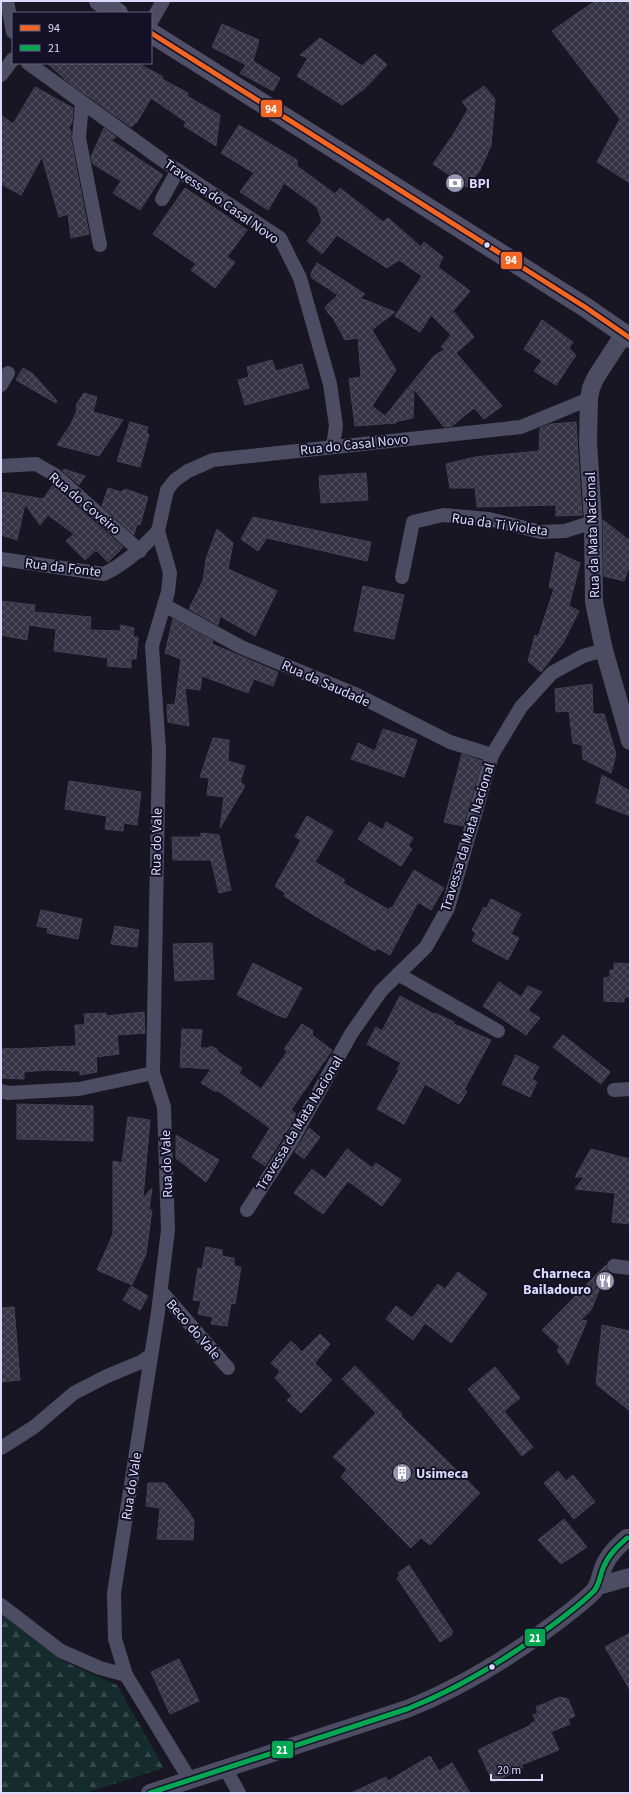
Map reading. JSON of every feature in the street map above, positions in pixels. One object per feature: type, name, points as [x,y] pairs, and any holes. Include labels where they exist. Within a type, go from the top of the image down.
[{"type":"main road","points":[[99,1],[116,12]]},
{"type":"main road","points":[[152,34],[585,307],[627,336]]},
{"type":"street","points":[[8,1],[12,26]]},
{"type":"street","points":[[152,20],[163,1]]},
{"type":"street","points":[[1,75],[12,60]]},
{"type":"street","name":"Travessa do Casal Novo","points":[[29,64],[178,170],[280,238],[300,278],[330,384],[336,426],[333,446]]},
{"type":"street","points":[[82,103],[79,138],[100,245]]},
{"type":"street","points":[[162,199],[178,170]]},
{"type":"street","name":"Rua da Mata Nacional","points":[[627,336],[596,377],[591,388],[588,399],[588,441],[593,522],[593,592],[604,650],[630,741]]},
{"type":"street","name":"Rua do Casal Novo","points":[[158,531],[167,490],[174,480],[188,471],[213,460],[521,427],[588,399]]},
{"type":"street","name":"Rua do Coveiro","points":[[1,466],[36,464],[55,475],[140,551]]},
{"type":"street","name":"Rua da Ti Violeta","points":[[402,577],[413,522],[443,515],[482,518],[541,532],[565,531],[593,522]]},
{"type":"street","name":"Rua da Fonte","points":[[1,559],[104,574],[117,568],[140,551],[158,531]]},
{"type":"street","name":"Rua do Vale","points":[[158,531],[170,573],[168,592],[152,646],[159,750],[153,1073],[164,1107],[168,1230],[161,1291],[114,1593],[115,1639],[126,1675],[190,1780]]},
{"type":"street","name":"Rua da Saudade","points":[[164,605],[241,647],[357,695],[450,742],[492,755]]},
{"type":"street","name":"Travessa da Mata Nacional","points":[[247,1210],[291,1142],[351,1034],[382,991],[426,947],[448,908],[492,755],[521,707],[552,674],[583,656],[604,650]]},
{"type":"street","points":[[398,974],[498,1031]]},
{"type":"street","points":[[1,1091],[8,1093],[79,1089],[153,1073]]},
{"type":"street","points":[[614,1090],[630,1089]]},
{"type":"street","points":[[614,1266],[630,1268]]},
{"type":"street","name":"Beco do Vale","points":[[161,1291],[228,1368]]},
{"type":"street","points":[[1,1448],[34,1427],[74,1393],[107,1376],[141,1362],[151,1355]]},
{"type":"street","points":[[598,1586],[608,1558],[629,1537]]},
{"type":"street","points":[[159,1792],[225,1768],[407,1709],[440,1695],[467,1682],[519,1649],[571,1611],[598,1586],[630,1576]]},
{"type":"street","points":[[1,1605],[61,1651],[100,1668],[126,1675]]},
{"type":"street","points":[[225,1768],[239,1793]]},
{"type":"green space","points":[[1,1614],[63,1661],[117,1685],[164,1768],[85,1793],[1,1793]]},
{"type":"building","points":[[595,1],[630,1],[630,183],[597,162],[620,119],[552,31]]},
{"type":"building","points":[[222,24],[259,40],[253,61],[280,78],[273,91],[240,73],[246,65],[212,47]]},
{"type":"building","points":[[320,38],[362,66],[375,54],[387,65],[364,89],[342,105],[297,76],[308,58],[300,55]]},
{"type":"building","points":[[48,64],[140,64],[163,77],[162,79],[188,93],[187,96],[220,115],[216,146],[184,126],[186,122],[151,98],[137,122],[131,127],[68,82]]},
{"type":"building","points":[[484,86],[495,99],[491,146],[480,170],[467,187],[433,164],[455,132],[468,109],[462,102]]},
{"type":"building","points":[[35,87],[73,108],[72,122],[69,128],[71,131],[71,140],[89,234],[71,238],[68,214],[59,217],[42,157],[21,195],[1,184],[1,115],[13,124]]},
{"type":"building","points":[[239,125],[297,160],[297,166],[335,194],[340,188],[383,222],[388,218],[421,247],[424,242],[443,257],[438,267],[470,291],[453,311],[474,337],[456,353],[502,406],[484,419],[474,408],[452,426],[444,427],[414,389],[413,418],[394,422],[396,423],[355,426],[349,379],[361,377],[358,338],[345,340],[333,318],[328,313],[325,307],[338,295],[312,278],[311,273],[317,263],[365,294],[360,298],[395,312],[372,330],[396,370],[372,406],[385,416],[434,356],[445,349],[441,347],[451,335],[431,315],[420,332],[395,316],[422,276],[399,260],[387,268],[337,235],[322,254],[307,241],[322,221],[317,207],[284,183],[268,210],[240,192],[254,173],[221,153]]},
{"type":"building","points":[[104,128],[116,137],[111,140],[163,175],[140,210],[113,193],[121,181],[93,164],[91,157]]},
{"type":"building","points":[[185,188],[247,230],[227,257],[235,262],[215,288],[191,270],[196,264],[153,234]]},
{"type":"building","points":[[542,320],[573,342],[569,348],[576,355],[556,385],[534,371],[542,361],[524,349]]},
{"type":"building","points":[[272,360],[276,371],[302,364],[309,388],[245,405],[238,380],[249,377],[247,367]]},
{"type":"building","points":[[23,368],[33,374],[57,401],[56,403],[16,380]]},
{"type":"building","points":[[84,393],[97,397],[93,412],[123,420],[99,456],[57,445],[71,424],[77,410],[76,405]]},
{"type":"building","points":[[130,422],[148,427],[146,433],[149,434],[140,467],[117,461]]},
{"type":"building","points":[[576,422],[582,515],[556,516],[556,505],[477,507],[475,488],[450,488],[446,464],[475,457],[539,451],[540,428],[551,424]]},
{"type":"building","points":[[64,469],[85,476],[79,485],[63,471]]},
{"type":"building","points":[[366,473],[368,500],[321,503],[319,476]]},
{"type":"building","points":[[53,485],[123,547],[108,562],[96,550],[85,560],[66,541],[74,534],[48,515],[40,525],[25,504],[17,540],[1,535],[1,500],[3,492],[43,499]]},
{"type":"building","points":[[108,488],[121,492],[125,489],[148,497],[140,525],[137,524],[134,535],[102,506]]},
{"type":"building","points":[[253,517],[371,542],[367,561],[267,538],[258,551],[241,539]]},
{"type":"building","points":[[603,520],[630,541],[630,564],[624,581],[604,576]]},
{"type":"building","points":[[217,529],[233,543],[228,569],[277,591],[255,636],[220,616],[218,625],[189,609],[203,581],[206,559]]},
{"type":"building","points":[[556,552],[580,563],[569,606],[579,611],[563,643],[541,672],[528,661],[535,635],[538,637],[554,589],[549,587]]},
{"type":"building","points":[[363,586],[404,595],[394,639],[354,631]]},
{"type":"building","points":[[1,601],[35,605],[34,612],[91,617],[90,630],[121,631],[120,625],[134,628],[133,637],[138,637],[136,659],[131,659],[131,668],[107,666],[108,658],[54,651],[56,629],[29,625],[27,640],[1,635]]},
{"type":"building","points":[[173,619],[213,641],[212,644],[278,672],[273,686],[254,679],[248,693],[202,676],[200,690],[185,688],[189,726],[168,722],[167,705],[175,704],[181,659],[165,653]]},
{"type":"building","points":[[592,684],[593,714],[604,714],[616,754],[611,773],[583,759],[582,745],[573,743],[569,711],[556,712],[555,689]]},
{"type":"building","points":[[383,729],[417,740],[404,777],[351,759],[358,743],[375,751]]},
{"type":"building","points":[[213,738],[229,740],[228,761],[245,766],[240,782],[245,786],[220,828],[224,797],[207,795],[209,778],[200,777]]},
{"type":"building","points":[[462,754],[482,761],[463,826],[444,822]]},
{"type":"building","points":[[602,775],[630,791],[630,816],[596,803]]},
{"type":"building","points":[[69,781],[141,792],[137,825],[124,823],[123,831],[105,829],[107,816],[65,809]]},
{"type":"building","points":[[307,816],[333,831],[315,862],[345,880],[343,883],[389,910],[390,907],[392,908],[414,870],[444,888],[431,910],[418,902],[390,955],[377,948],[375,951],[312,914],[284,896],[285,893],[275,886],[301,840],[295,837]]},
{"type":"building","points":[[369,822],[383,830],[386,822],[413,838],[408,846],[412,849],[401,866],[358,839]]},
{"type":"building","points":[[201,833],[219,835],[231,890],[219,893],[211,860],[173,860],[172,837],[201,837]]},
{"type":"building","points":[[491,899],[521,914],[511,934],[519,938],[508,960],[472,941],[476,933],[472,930],[484,907],[486,909]]},
{"type":"building","points":[[41,910],[82,919],[78,939],[47,933],[48,928],[37,926]]},
{"type":"building","points":[[115,926],[139,930],[137,947],[111,944]]},
{"type":"building","points":[[212,943],[214,979],[175,981],[173,944]]},
{"type":"building","points":[[253,963],[302,988],[286,1018],[237,995]]},
{"type":"building","points":[[614,963],[630,964],[630,997],[624,997],[624,1002],[604,1001],[604,978],[610,977],[610,970],[614,970]]},
{"type":"building","points":[[499,982],[521,997],[528,986],[542,992],[528,1010],[540,1018],[526,1035],[483,1006]]},
{"type":"building","points":[[400,996],[434,1014],[435,1013],[454,1022],[454,1024],[491,1040],[464,1090],[467,1092],[459,1104],[425,1084],[404,1124],[377,1109],[399,1070],[397,1069],[401,1063],[367,1044],[376,1027],[382,1031]]},
{"type":"building","points":[[144,1012],[145,1033],[117,1035],[119,1054],[96,1057],[97,1072],[80,1075],[80,1071],[47,1070],[24,1072],[24,1079],[1,1078],[1,1056],[3,1048],[11,1049],[76,1046],[75,1025],[85,1025],[84,1014],[106,1013],[106,1016]]},
{"type":"building","points":[[302,1024],[313,1031],[312,1035],[332,1050],[291,1110],[296,1114],[294,1117],[295,1118],[265,1166],[252,1157],[270,1128],[217,1090],[216,1092],[201,1083],[211,1069],[180,1067],[182,1029],[202,1030],[200,1048],[209,1048],[210,1046],[217,1049],[217,1051],[242,1068],[239,1073],[261,1089],[287,1052],[284,1049]]},
{"type":"building","points":[[563,1035],[610,1072],[601,1084],[553,1047]]},
{"type":"building","points":[[516,1055],[539,1067],[532,1079],[537,1082],[530,1097],[502,1084]]},
{"type":"building","points":[[17,1104],[93,1106],[93,1141],[17,1139]]},
{"type":"building","points":[[128,1117],[150,1120],[143,1198],[152,1188],[149,1210],[152,1210],[146,1254],[132,1285],[97,1270],[113,1234],[113,1161],[122,1163]]},
{"type":"building","points":[[309,1128],[320,1137],[304,1159],[295,1152]]},
{"type":"building","points":[[176,1135],[219,1160],[206,1182],[176,1158]]},
{"type":"building","points":[[347,1149],[372,1168],[376,1163],[401,1180],[382,1206],[348,1181],[323,1214],[294,1193],[312,1169],[325,1179]]},
{"type":"building","points":[[591,1149],[630,1159],[630,1224],[612,1222],[615,1193],[575,1189],[584,1177],[575,1177]]},
{"type":"building","points":[[206,1247],[222,1250],[222,1256],[234,1258],[234,1266],[241,1267],[235,1304],[231,1303],[227,1326],[211,1324],[213,1317],[198,1314],[201,1301],[193,1300],[198,1268],[202,1269]]},
{"type":"building","points":[[606,1265],[607,1271],[591,1310],[581,1320],[587,1321],[568,1365],[557,1350],[560,1347],[542,1330]]},
{"type":"building","points":[[458,1272],[487,1294],[451,1343],[425,1323],[413,1340],[386,1319],[396,1306],[412,1318],[438,1284],[445,1289]]},
{"type":"building","points":[[131,1286],[148,1296],[140,1310],[123,1300]]},
{"type":"building","points":[[14,1307],[20,1380],[1,1382],[1,1308]]},
{"type":"building","points":[[602,1325],[630,1331],[630,1411],[596,1384]]},
{"type":"building","points":[[320,1334],[330,1344],[315,1363],[332,1380],[301,1413],[287,1400],[292,1396],[275,1378],[280,1371],[271,1363],[291,1341],[302,1352]]},
{"type":"building","name":"Usimeca","points":[[355,1366],[402,1414],[401,1416],[480,1493],[430,1545],[421,1538],[411,1548],[341,1477],[347,1469],[333,1457],[376,1413],[342,1379]]},
{"type":"building","points":[[495,1367],[520,1398],[504,1411],[533,1447],[522,1456],[468,1389]]},
{"type":"building","points":[[558,1471],[566,1481],[573,1475],[595,1502],[574,1519],[544,1483]]},
{"type":"building","points":[[148,1483],[165,1483],[189,1512],[194,1521],[193,1540],[157,1539],[160,1508],[146,1506]]},
{"type":"building","points":[[564,1519],[587,1547],[561,1564],[538,1540]]},
{"type":"building","points":[[409,1565],[453,1632],[451,1633],[452,1635],[440,1642],[397,1578],[400,1576],[398,1573]]},
{"type":"building","points":[[630,1633],[630,1690],[605,1647]]},
{"type":"building","points":[[179,1659],[199,1701],[170,1714],[151,1672]]},
{"type":"building","points":[[560,1697],[568,1699],[575,1716],[568,1719],[570,1724],[551,1732],[559,1750],[521,1765],[523,1768],[493,1782],[478,1750],[531,1725],[530,1724],[536,1721],[533,1715],[538,1713],[536,1707]]},
{"type":"building","points":[[430,1756],[439,1771],[452,1763],[470,1793],[351,1793],[386,1777],[388,1781]]},
{"type":"transit line","name":"94","points":[[152,34],[585,307],[630,338]]},
{"type":"transit line","name":"21","points":[[150,1793],[407,1709],[459,1685],[491,1667],[523,1646],[581,1603],[596,1588],[608,1558],[627,1538]]},
{"type":"place","name":"BPI","points":[[455,183]]},
{"type":"place","name":"Charneca Bailadouro","points":[[605,1281]]},
{"type":"place","name":"Usimeca","points":[[402,1473]]}]
